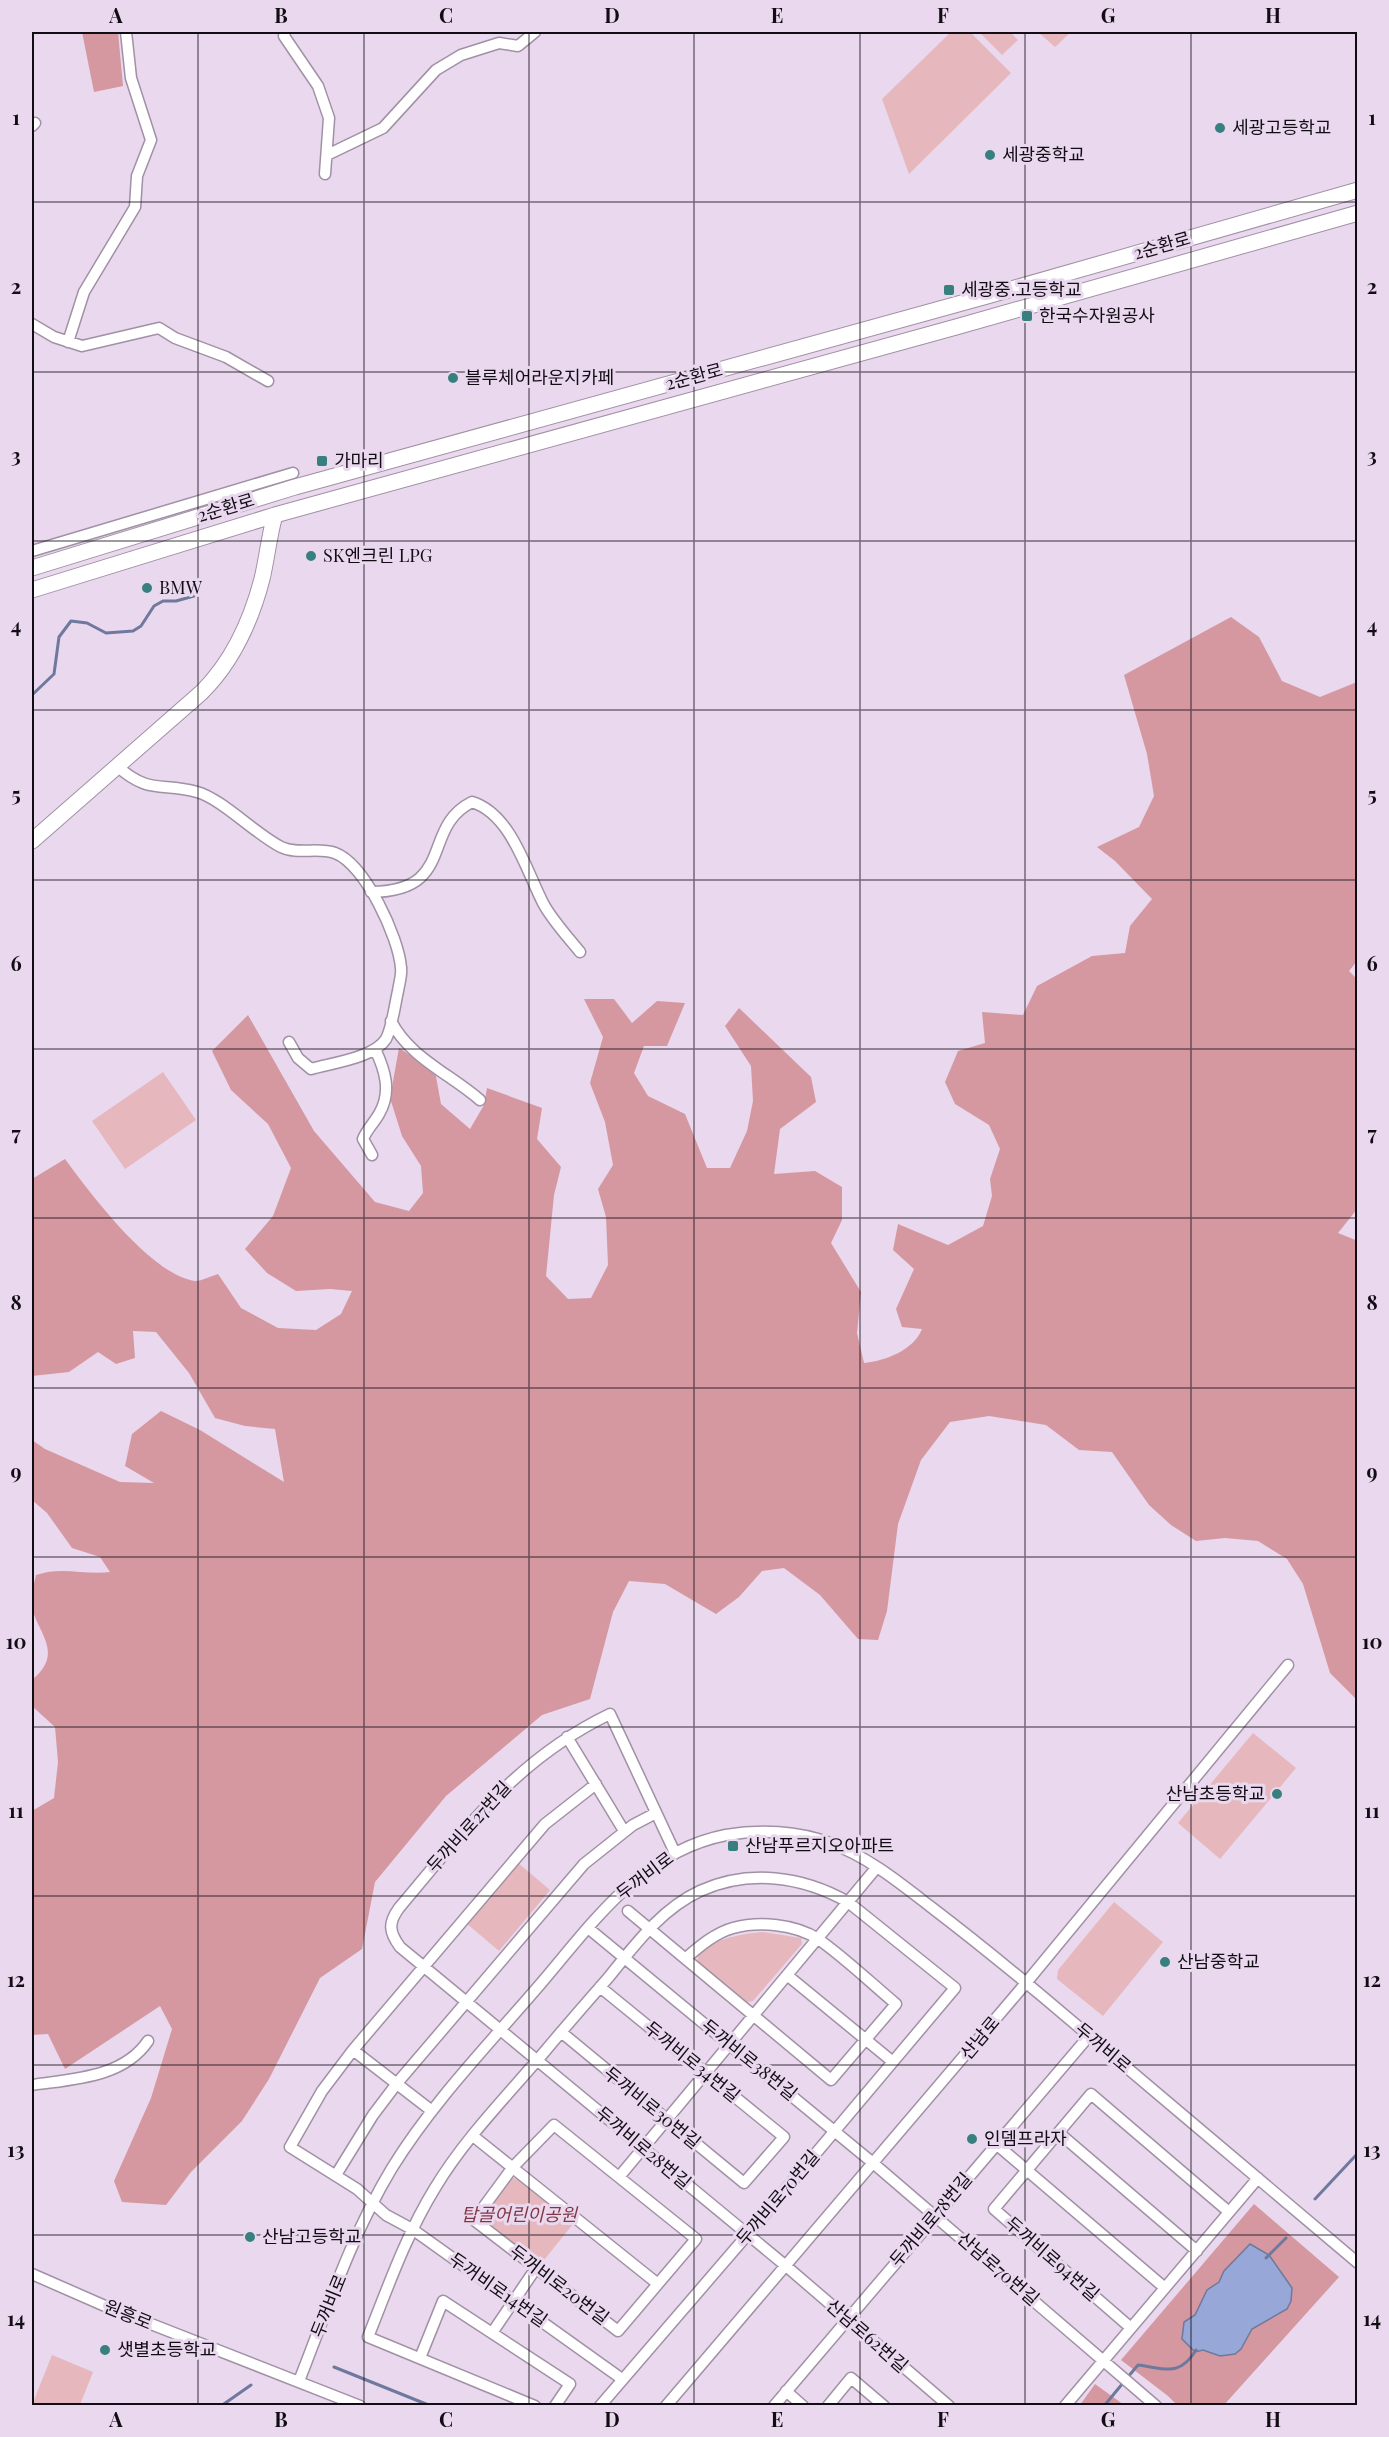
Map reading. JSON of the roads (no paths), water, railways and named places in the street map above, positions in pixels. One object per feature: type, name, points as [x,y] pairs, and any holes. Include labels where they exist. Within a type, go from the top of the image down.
[{"type":"street","points":[[68,342],[84,292],[135,207],[137,176],[151,140],[131,78],[126,32]]},
{"type":"street","points":[[285,32],[284,36],[318,86],[329,118],[325,174]]},
{"type":"street","points":[[327,155],[383,128],[436,70],[444,65],[461,55],[499,43],[518,46],[535,32]]},
{"type":"street","name":"2순환로","points":[[32,568],[295,487],[987,296],[1358,190]]},
{"type":"street","name":"2순환로","points":[[32,590],[275,516],[933,334],[1358,213]]},
{"type":"street","points":[[32,324],[54,338],[82,346],[159,328],[175,338],[226,357],[268,381]]},
{"type":"street","points":[[32,551],[293,473]]},
{"type":"street","points":[[32,841],[202,692],[229,660],[245,628],[258,591],[275,516]]},
{"type":"street","points":[[117,766],[129,777],[142,784],[198,792],[212,799],[246,825],[283,848],[335,853],[348,863],[371,892],[389,923],[398,948],[402,970],[386,1040],[375,1049],[356,1058],[311,1069],[298,1058],[289,1042]]},
{"type":"street","points":[[371,892],[408,887],[422,878],[452,820],[465,805],[472,802],[480,804],[503,825],[515,842],[544,904],[579,952]]},
{"type":"street","points":[[391,1021],[398,1036],[410,1048],[461,1083],[480,1100]]},
{"type":"street","points":[[372,1155],[363,1139],[380,1113],[387,1083],[385,1069],[375,1049]]},
{"type":"street","name":"산남로","points":[[666,2406],[1026,1983],[1288,1665]]},
{"type":"street","name":"두꺼비로27번길","points":[[501,2030],[400,1947],[392,1935],[390,1926],[392,1917],[497,1793],[525,1767],[567,1737],[610,1714],[656,1813]]},
{"type":"street","points":[[567,1737],[624,1831]]},
{"type":"street","points":[[432,2111],[398,2082],[353,2050],[545,1824],[596,1785]]},
{"type":"street","points":[[336,2175],[373,2115],[398,2082],[584,1864],[624,1831],[656,1813],[675,1853]]},
{"type":"street","name":"두꺼비로","points":[[298,2381],[372,2204],[393,2167],[432,2111],[629,1883],[675,1853],[708,1839],[754,1832],[795,1833],[829,1842],[877,1867],[1026,1983],[1358,2263]]},
{"type":"street","points":[[618,2177],[877,1867]]},
{"type":"street","points":[[535,2406],[368,2337],[412,2229],[435,2187],[473,2136],[537,2060],[624,1958],[669,1911],[700,1891],[742,1879],[785,1879],[807,1884],[848,1902]]},
{"type":"street","name":"두꺼비로70번길","points":[[600,2406],[955,1988],[848,1902]]},
{"type":"street","points":[[628,1911],[831,2080],[896,2004],[818,1938],[786,1926],[748,1925],[732,1929],[713,1938],[686,1958]]},
{"type":"street","name":"두꺼비로38번길","points":[[588,1928],[873,2163]]},
{"type":"street","points":[[787,1975],[893,2062]]},
{"type":"street","name":"두꺼비로34번길","points":[[600,1987],[784,2137],[744,2183]]},
{"type":"street","name":"두꺼비로28번길","points":[[501,2030],[786,2266]]},
{"type":"street","name":"두꺼비로30번길","points":[[561,2032],[744,2183]]},
{"type":"street","name":"두꺼비로78번길","points":[[774,2406],[1089,2036]]},
{"type":"street","points":[[32,2085],[100,2074],[137,2055],[148,2041]]},
{"type":"street","name":"두꺼비로14번길","points":[[353,2050],[322,2091],[290,2147],[357,2189],[386,2215],[412,2229],[622,2379]]},
{"type":"street","name":"두꺼비로94번길","points":[[1131,2328],[994,2209],[1091,2094],[1229,2212]]},
{"type":"street","name":"두꺼비로20번길","points":[[554,2125],[618,2177],[696,2239],[618,2331],[474,2220],[513,2168],[554,2125]]},
{"type":"street","points":[[1059,2133],[1197,2251]]},
{"type":"street","points":[[473,2136],[658,2284]]},
{"type":"street","points":[[996,2144],[1165,2289]]},
{"type":"street","name":"산남로70번길","points":[[873,2163],[1156,2406]]},
{"type":"street","points":[[1065,2406],[1258,2178]]},
{"type":"street","name":"산남로62번길","points":[[786,2266],[949,2406]]},
{"type":"street","points":[[492,2333],[536,2268]]},
{"type":"street","name":"원흥로","points":[[32,2274],[115,2310],[360,2406]]},
{"type":"street","points":[[420,2358],[443,2301],[570,2384],[555,2406]]},
{"type":"street","points":[[828,2406],[851,2378],[884,2406]]},
{"type":"street","points":[[786,2391],[803,2406]]},
{"type":"water","points":[[1250,2244],[1269,2255],[1292,2288],[1291,2301],[1287,2309],[1252,2329],[1241,2349],[1235,2354],[1220,2356],[1203,2350],[1195,2352],[1182,2339],[1184,2322],[1195,2315],[1207,2290],[1219,2282],[1224,2271]]},
{"type":"waterway","points":[[32,695],[54,674],[59,637],[71,621],[87,623],[106,633],[133,631],[141,626],[154,606],[163,601],[176,601],[194,596],[200,586]]},
{"type":"waterway","points":[[1315,2199],[1358,2153]]},
{"type":"waterway","points":[[1266,2258],[1286,2238]]},
{"type":"waterway","points":[[1127,2378],[1138,2365],[1163,2369],[1177,2368],[1190,2359],[1196,2350]]},
{"type":"waterway","points":[[334,2367],[431,2406]]},
{"type":"waterway","points":[[1104,2406],[1123,2383]]},
{"type":"waterway","points":[[221,2406],[251,2385]]},
{"type":"place","name":"세광고등학교","points":[[1220,128]]},
{"type":"place","name":"세광중학교","points":[[990,155]]},
{"type":"place","name":"세광중.고등학교","points":[[949,290]]},
{"type":"place","name":"한국수자원공사","points":[[1027,316]]},
{"type":"place","name":"블루체어라운지카페","points":[[453,378]]},
{"type":"place","name":"가마리","points":[[322,461]]},
{"type":"place","name":"SK엔크린 LPG","points":[[311,556]]},
{"type":"place","name":"BMW","points":[[147,588]]},
{"type":"place","name":"산남초등학교","points":[[1277,1794]]},
{"type":"place","name":"산남푸르지오아파트","points":[[733,1846]]},
{"type":"place","name":"산남중학교","points":[[1165,1962]]},
{"type":"place","name":"인뎀프라자","points":[[972,2139]]},
{"type":"place","name":"산남고등학교","points":[[250,2237]]},
{"type":"place","name":"샛별초등학교","points":[[105,2350]]},
{"type":"park label","name":"탑골어린이공원","points":[[519,2215]]}]
